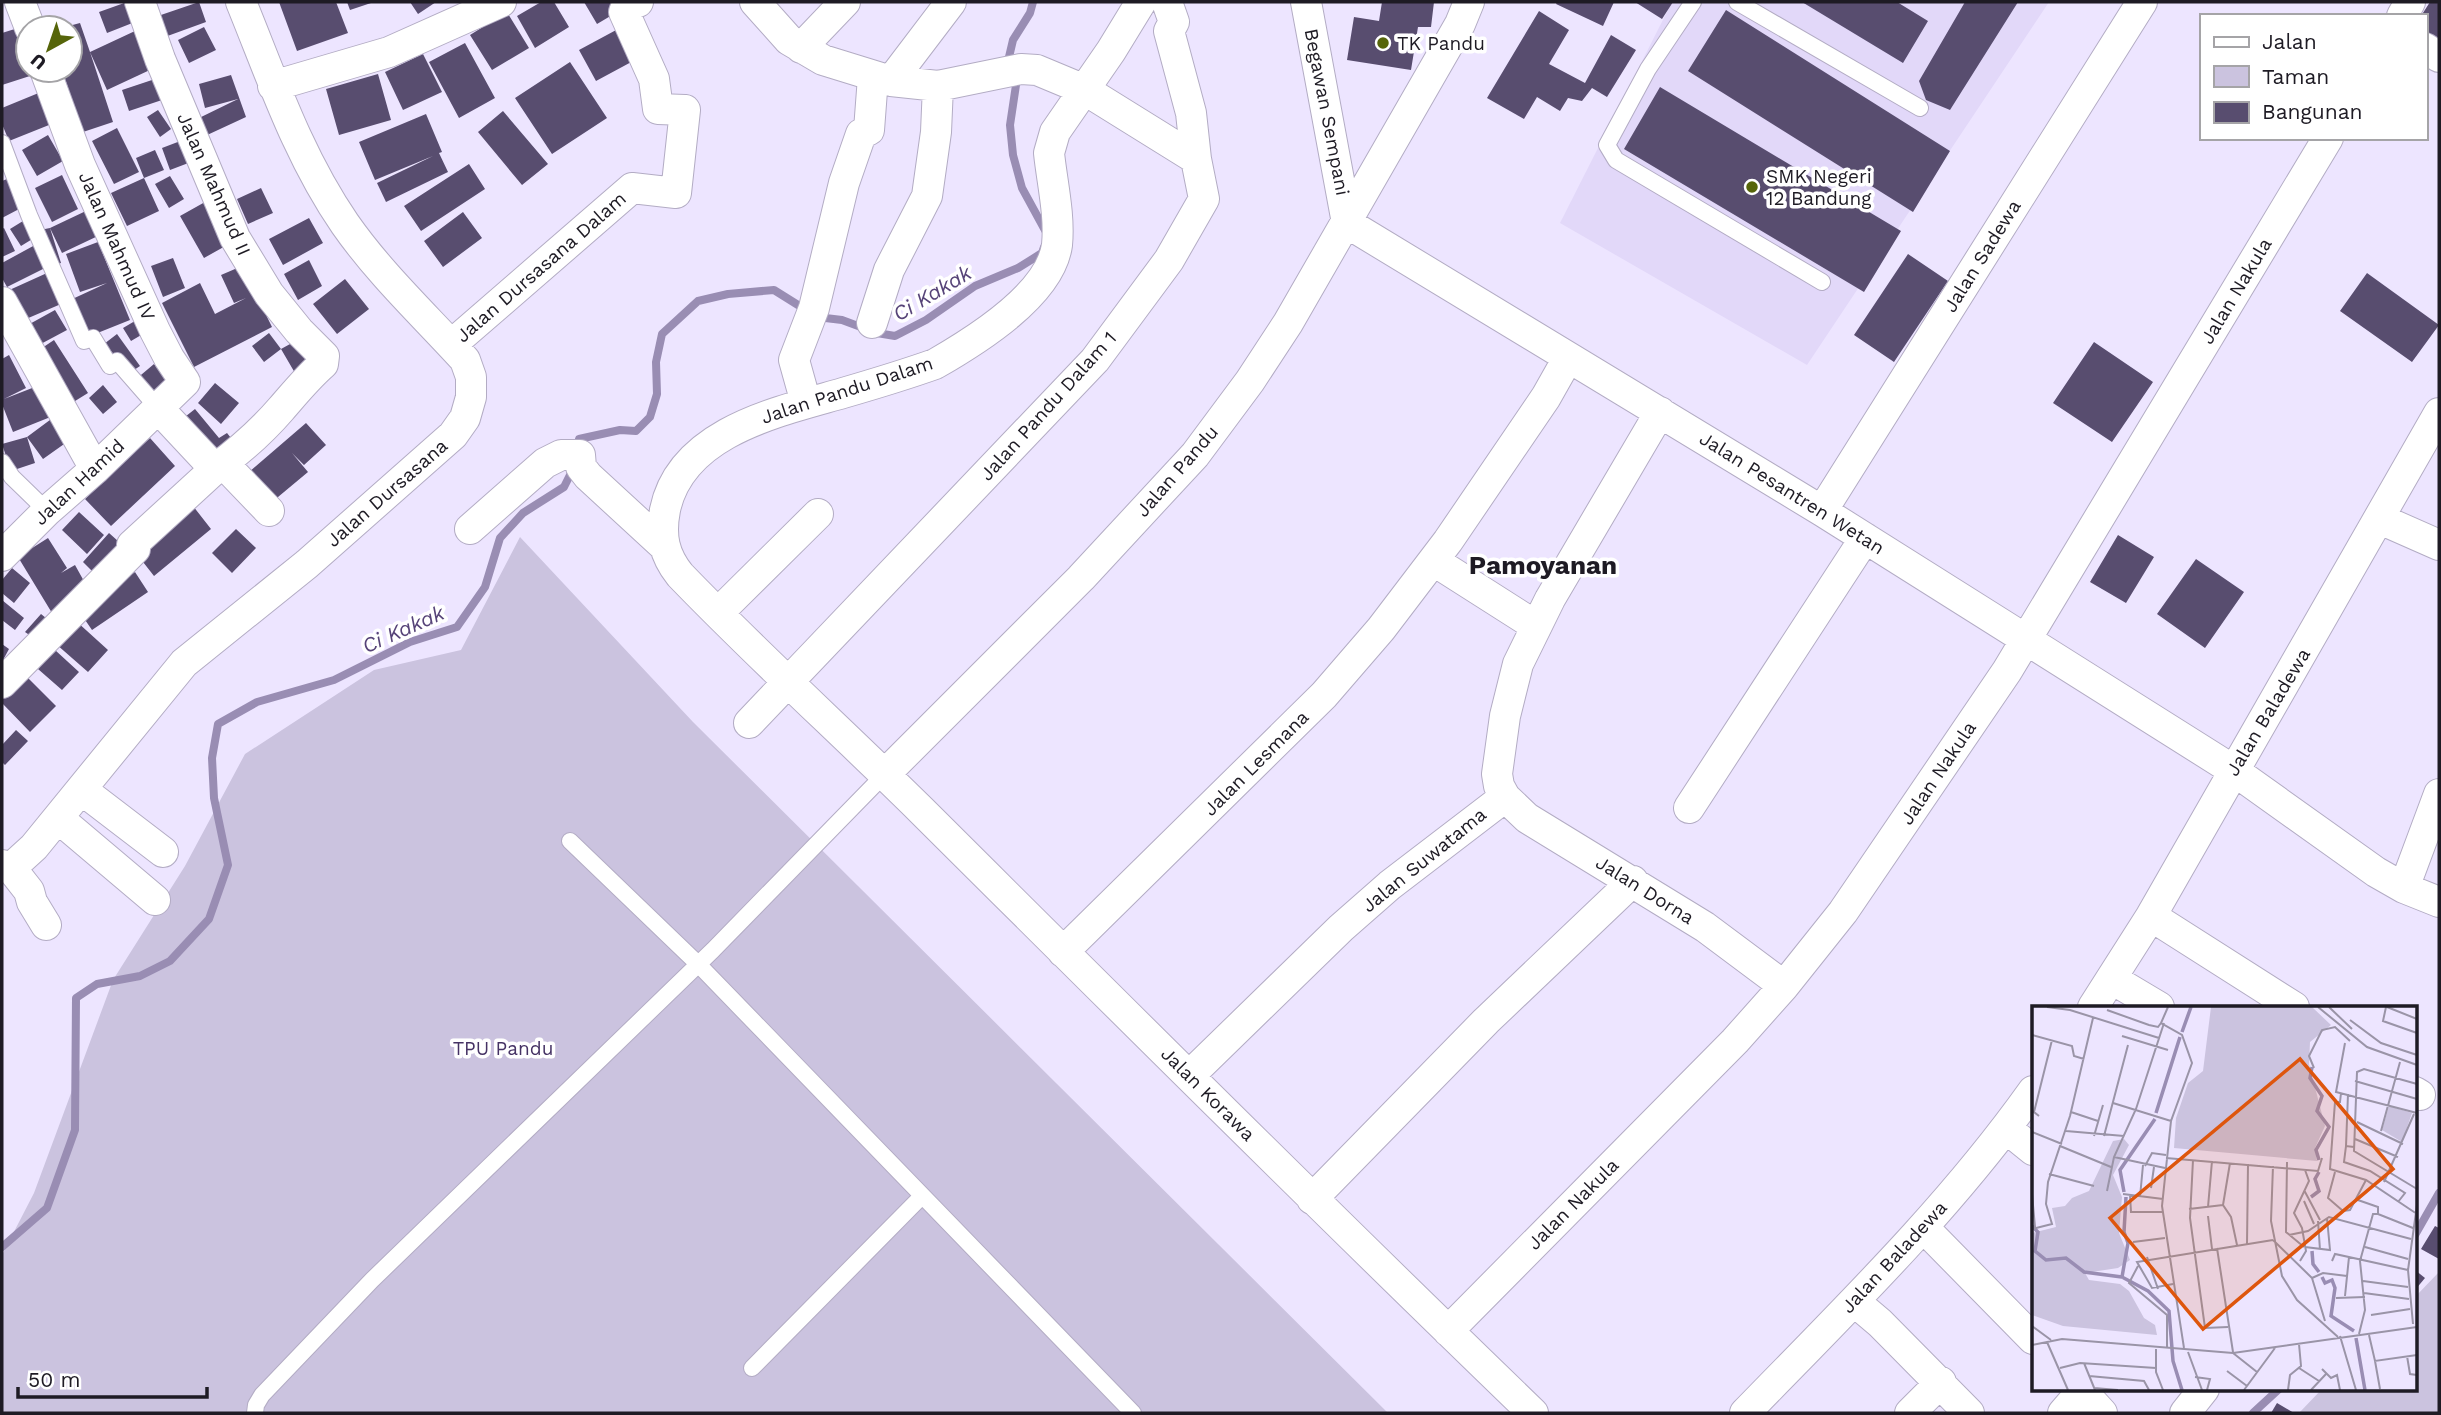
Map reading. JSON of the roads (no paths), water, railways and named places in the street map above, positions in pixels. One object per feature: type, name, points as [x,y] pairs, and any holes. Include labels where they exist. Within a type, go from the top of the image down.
[{"type":"street","points":[[2,10],[21,2]]},
{"type":"street","name":"Jalan Mahmud II","points":[[140,2],[165,72],[235,237],[269,294],[299,331],[324,356],[323,364],[302,382],[280,410],[219,466]]},
{"type":"street","name":"Jalan Dursasana","points":[[6,866],[34,847],[184,663],[307,564],[439,450],[461,426],[468,410],[471,377],[465,360],[382,272],[345,223],[313,171],[273,86],[241,2]]},
{"type":"street","points":[[273,86],[390,52],[470,8],[501,2]]},
{"type":"street","name":"Jalan Dursasana Dalam","points":[[451,345],[632,188],[676,192],[685,110],[658,109],[654,79],[624,12],[626,7],[638,2]]},
{"type":"street","points":[[755,2],[783,34],[822,60],[882,79],[938,86],[1010,72],[1037,70],[1085,90],[1196,159]]},
{"type":"street","points":[[801,48],[845,2]]},
{"type":"street","points":[[806,403],[794,360],[809,319],[845,183],[861,134],[869,131],[882,79],[951,2]]},
{"type":"street","name":"Jalan Pandu Dalam","points":[[664,546],[662,528],[669,494],[694,456],[747,424],[935,364],[996,324],[1031,292],[1050,264],[1057,243],[1049,153],[1055,132],[1141,2]]},
{"type":"street","name":"Jalan Pandu Dalam 1","points":[[748,723],[1095,360],[1169,260],[1204,199],[1191,113],[1169,31],[1174,22],[1167,2]]},
{"type":"street","name":"Begawan Sempani","points":[[1306,2],[1347,223]]},
{"type":"street","name":"Jalan Pandu","points":[[885,774],[1081,578],[1195,455],[1250,381],[1288,323],[1460,24],[1469,2]]},
{"type":"street","name":"Jalan Sadewa","points":[[1822,510],[2142,2]]},
{"type":"street","name":"Jalan Mahmud IV","points":[[51,84],[80,165],[155,331],[185,382],[158,408]]},
{"type":"street","points":[[872,323],[888,270],[927,196],[936,132],[938,86]]},
{"type":"street","name":"Jalan Nakula","points":[[1448,1331],[1735,1041],[1784,986],[1843,912],[2025,641],[2327,140]]},
{"type":"street","name":"Jalan Pesantren Wetan","points":[[1347,223],[1822,510],[2025,641],[2233,770],[2343,850],[2404,888],[2439,902]]},
{"type":"street","points":[[2,302],[95,469]]},
{"type":"street","name":"Jalan Lesmana","points":[[1063,952],[1324,695],[1381,629],[1434,561],[1546,397],[1568,358]]},
{"type":"street","points":[[158,408],[269,511]]},
{"type":"street","name":"Jalan Hamid","points":[[2,556],[158,408]]},
{"type":"street","name":"Jalan Suwatama","points":[[1190,1075],[1341,928],[1390,885],[1505,797],[1496,774],[1505,716],[1518,664],[1536,626],[1660,412]]},
{"type":"street","name":"Jalan Baladewa","points":[[2094,1006],[2151,916],[2439,414]]},
{"type":"street","points":[[470,529],[545,463],[557,456],[575,455],[588,476],[664,546],[673,566],[718,613],[885,774]]},
{"type":"street","points":[[2,683],[135,549],[132,545],[219,466]]},
{"type":"street","points":[[718,613],[818,514]]},
{"type":"street","points":[[2379,519],[2439,545]]},
{"type":"street","points":[[1689,808],[1865,538]]},
{"type":"street","points":[[1434,561],[1536,626]]},
{"type":"street","name":"Jalan Korawa","points":[[885,774],[1312,1199],[1533,1413]]},
{"type":"street","points":[[82,790],[163,852]]},
{"type":"street","points":[[2404,888],[2439,794]]},
{"type":"street","name":"Jalan Dorna","points":[[1505,797],[1527,818],[1705,927],[1784,986]]},
{"type":"street","points":[[58,818],[155,900]]},
{"type":"street","points":[[6,866],[29,891],[32,902],[46,925]]},
{"type":"street","points":[[1312,1199],[1486,1021],[1633,881]]},
{"type":"street","points":[[2151,916],[2292,1006]]},
{"type":"street","points":[[2112,979],[2156,1006]]},
{"type":"street","name":"Jalan Baladewa","points":[[1745,1413],[1969,1177],[2032,1092]]},
{"type":"street","points":[[2007,1129],[2032,1149]]},
{"type":"street","points":[[1923,1227],[2032,1338]]},
{"type":"street","points":[[1854,1301],[1881,1323],[1969,1413]]},
{"type":"street","points":[[1910,1413],[1941,1382]]},
{"type":"street","points":[[2185,1413],[2203,1390]]},
{"type":"street","points":[[2075,1398],[2102,1413]]},
{"type":"lane","points":[[1693,2],[1647,69],[1607,145],[1616,160],[1822,282]]},
{"type":"lane","points":[[1743,3],[1920,108]]},
{"type":"lane","points":[[2,143],[48,262],[84,341],[93,338],[110,366],[117,361],[158,408]]},
{"type":"lane","points":[[2,462],[12,477],[47,511]]},
{"type":"lane","points":[[255,1413],[262,1395],[372,1280],[698,964],[885,774]]},
{"type":"lane","points":[[570,841],[698,964],[1133,1413]]},
{"type":"lane","points":[[752,1368],[921,1197]]},
{"type":"waterway","name":"Ci Kakak","points":[[1033,2],[1030,13],[1013,40],[1009,57],[1016,85],[1010,125],[1013,155],[1022,188],[1046,232]]},
{"type":"waterway","name":"Ci Kakak","points":[[817,317],[842,320],[877,333],[895,336],[926,320],[975,286],[1018,268],[1042,253],[1044,247]]},
{"type":"waterway","name":"Ci Kakak","points":[[577,450],[579,439],[620,430],[636,431],[650,417],[657,394],[656,362],[662,334],[698,301],[728,294],[774,290],[806,310]]},
{"type":"waterway","name":"Ci Kakak","points":[[2,1247],[47,1208],[75,1130],[76,998],[97,984],[140,976],[170,961],[209,919],[228,865],[214,798],[212,758],[218,724],[257,702],[334,680],[410,642],[457,627],[485,587],[500,538],[523,513],[564,487],[573,469]]},
{"type":"waterway","points":[[2416,1233],[2439,1193]]},
{"type":"waterway","points":[[2253,1413],[2278,1390]]},
{"type":"place","name":"TK Pandu","points":[[1383,43]]},
{"type":"place","name":"SMK Negeri 12 Bandung","points":[[1752,187]]},
{"type":"district","name":"Pamoyanan","points":[[1543,565]]},
{"type":"park label","name":"TPU Pandu","points":[[503,1048]]}]
